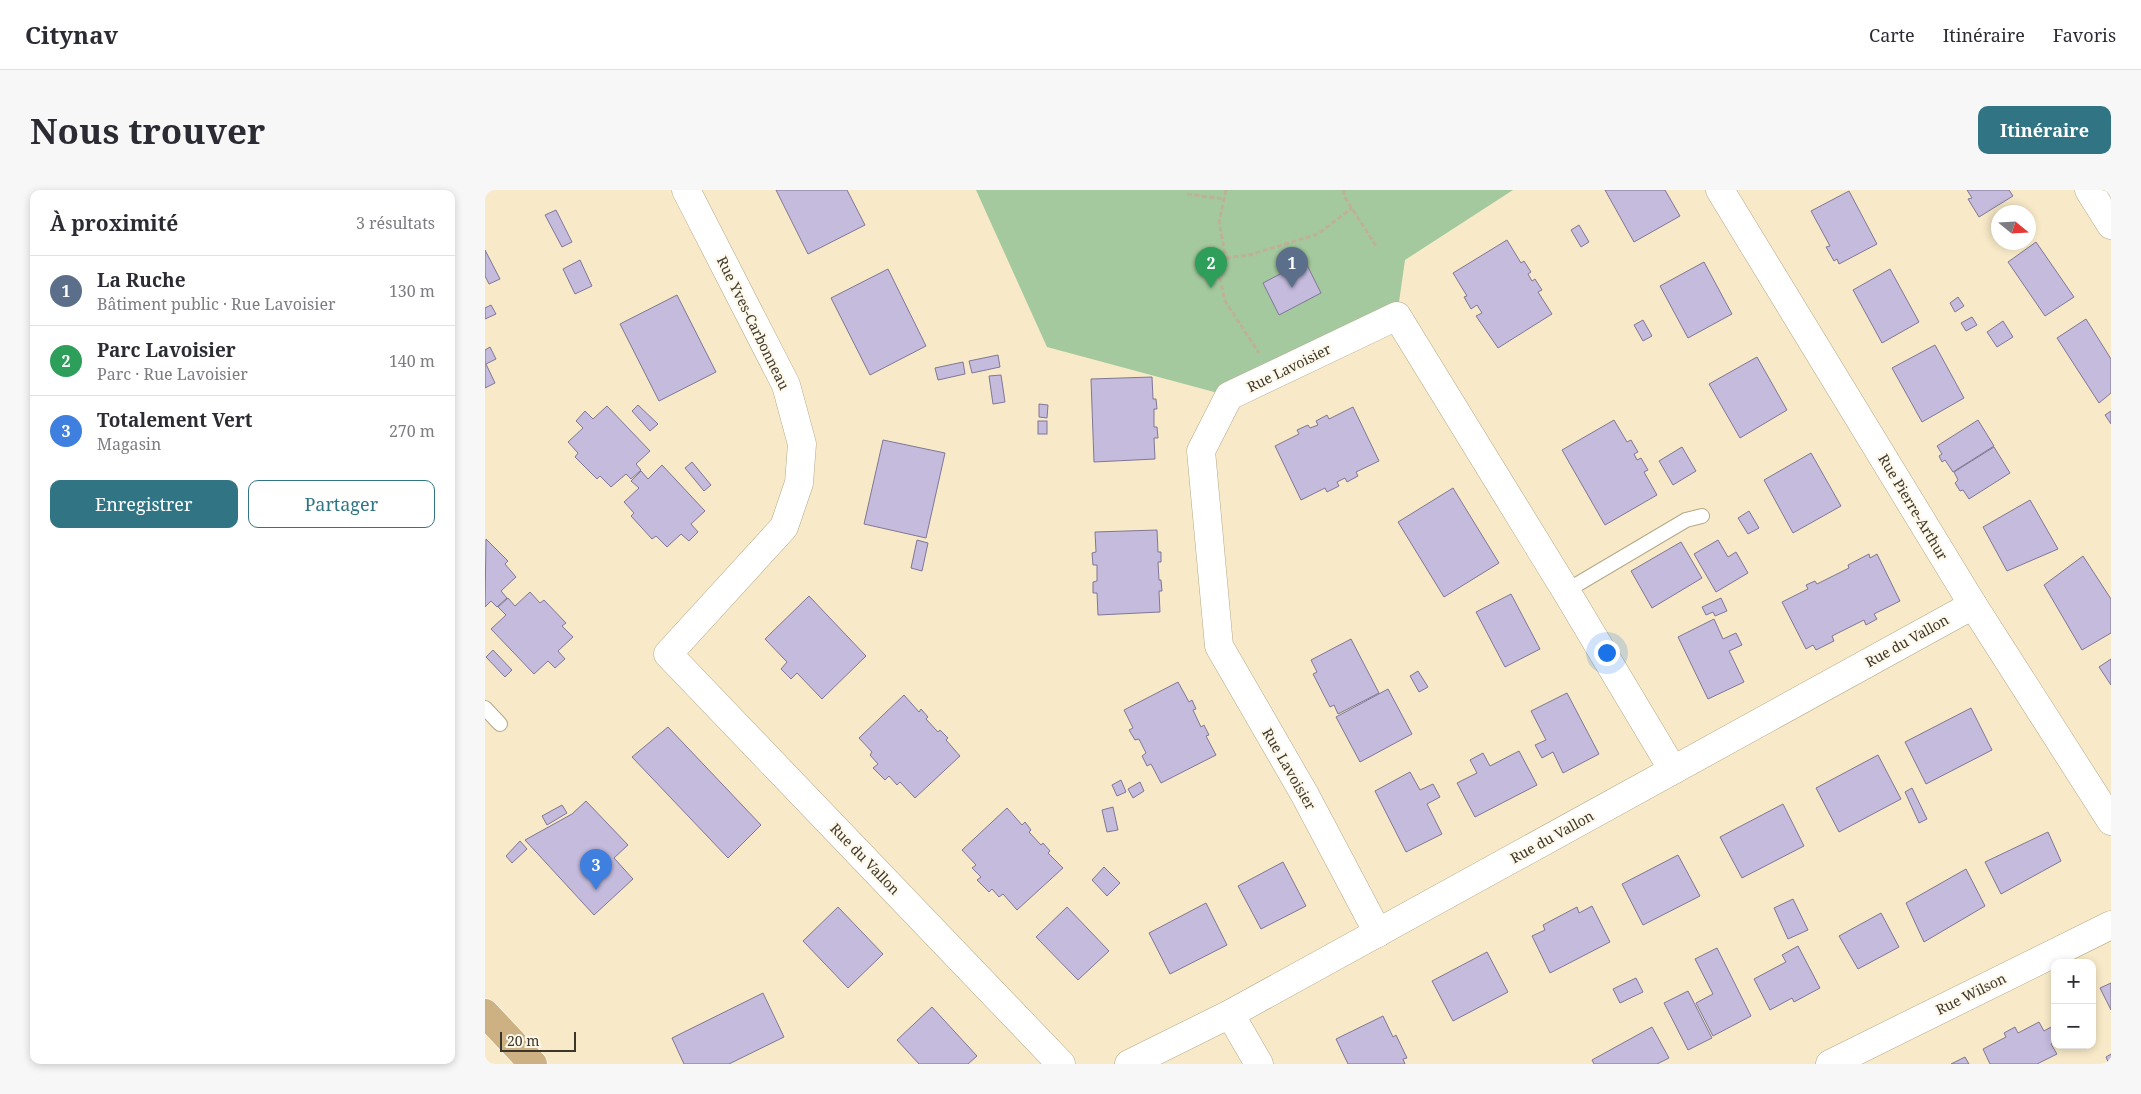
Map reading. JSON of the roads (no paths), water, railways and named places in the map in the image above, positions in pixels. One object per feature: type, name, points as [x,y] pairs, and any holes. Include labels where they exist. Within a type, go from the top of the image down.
[{"type":"main road","points":[[485,1013],[533,1064]]},
{"type":"street","name":"Rue Yves-Carbonneau","points":[[668,654],[785,527],[799,482],[802,444],[786,384],[686,190]]},
{"type":"street","name":"Rue Pierre-Arthur","points":[[1720,190],[1973,605],[2111,821]]},
{"type":"street","points":[[2089,190],[2111,225]]},
{"type":"street","name":"Rue Lavoisier","points":[[1378,933],[1305,795],[1219,646],[1201,451],[1229,396],[1397,316],[1567,591],[1673,770]]},
{"type":"street","name":"Rue du Vallon","points":[[1129,1064],[1231,1014],[1973,605]]},
{"type":"street","name":"Rue du Vallon","points":[[668,654],[1061,1064]]},
{"type":"street","name":"Rue Wilson","points":[[1830,1064],[2111,925]]},
{"type":"street","points":[[1231,1014],[1259,1064]]},
{"type":"lane","points":[[1567,591],[1685,520],[1702,516]]},
{"type":"lane","points":[[485,708],[500,724]]},
{"type":"place","name":"Parc Lavoisier","points":[[1211,288]]},
{"type":"place","name":"La Ruche","points":[[1292,288]]},
{"type":"place","name":"Totalement Vert","points":[[596,890]]}]
